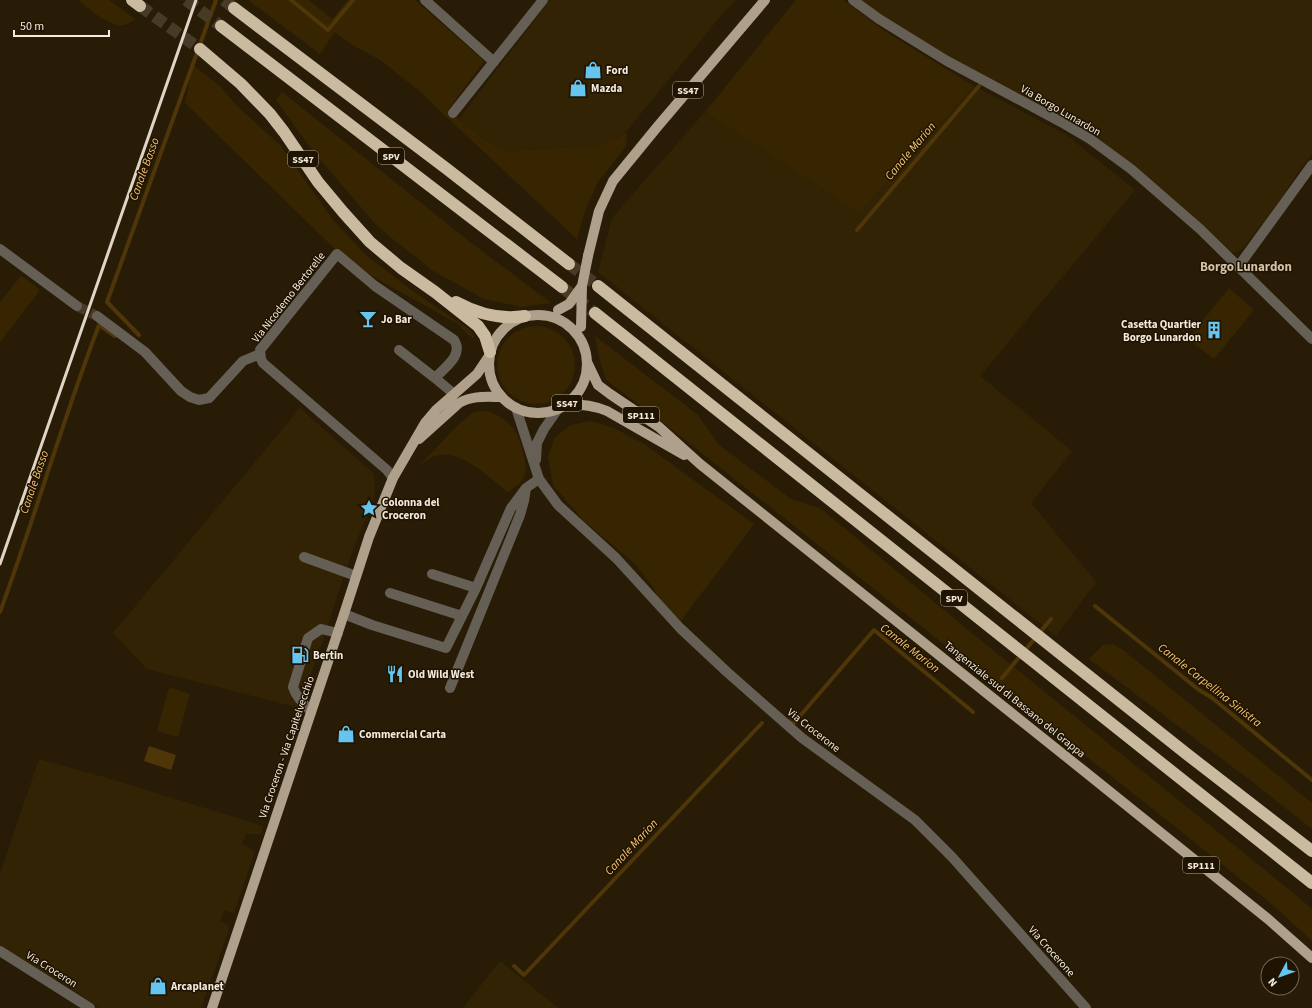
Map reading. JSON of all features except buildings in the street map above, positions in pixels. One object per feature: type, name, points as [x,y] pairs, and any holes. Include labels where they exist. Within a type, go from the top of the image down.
[{"type":"highway","name":"SPV","points":[[234,8],[570,264]]},
{"type":"highway","name":"SPV","points":[[220,26],[562,287]]},
{"type":"highway","name":"Tangenziale sud di Bassano del Grappa","points":[[200,49],[245,88],[270,114],[318,182],[370,242],[401,268],[435,292],[478,326],[485,336],[490,354]]},
{"type":"highway","name":"SPV","points":[[598,286],[1182,750],[1312,851]]},
{"type":"highway","name":"Tangenziale sud di Bassano del Grappa","points":[[435,292],[465,307],[492,316],[513,318],[525,316]]},
{"type":"highway","name":"SPV","points":[[595,313],[1312,883]]},
{"type":"main road","name":"SS47","points":[[581,339],[582,286],[588,256],[599,211],[613,181],[765,0]]},
{"type":"main road","name":"SS47","points":[[543,315],[558,310],[569,304],[582,286]]},
{"type":"main road","name":"Tangenziale sud di Bassano del Grappa","points":[[587,362],[585,378],[578,393],[562,406],[548,412],[537,413],[516,408],[502,397],[495,388],[489,367],[490,354],[495,340],[503,329],[513,321],[525,316],[543,315],[558,319],[571,327],[581,339],[587,362],[598,385],[659,427],[700,464],[1089,774],[1268,919],[1312,958]]},
{"type":"main road","points":[[411,449],[425,423],[436,410],[477,374],[490,354]]},
{"type":"main road","points":[[411,449],[459,403],[474,397],[502,397]]},
{"type":"main road","name":"Tangenziale sud di Bassano del Grappa","points":[[562,406],[582,404],[607,411],[700,464]]},
{"type":"main road","name":"Via Croceron - Via Capitelvecchio","points":[[212,1008],[369,537],[393,478],[411,449]]},
{"type":"street","points":[[424,0],[494,62]]},
{"type":"street","points":[[453,113],[543,0]]},
{"type":"street","name":"Via Borgo Lunardon","points":[[853,0],[879,19],[948,61],[1090,139],[1131,169],[1200,229],[1312,339]]},
{"type":"street","points":[[1238,266],[1312,165]]},
{"type":"street","points":[[0,249],[77,306]]},
{"type":"street","name":"Via Nicodemo Bertorelle","points":[[260,354],[262,346],[337,254],[375,286],[454,340],[458,349],[456,356],[435,378]]},
{"type":"street","points":[[97,316],[145,352],[181,391],[190,397],[199,400],[209,398],[243,361],[260,354],[263,363],[387,470],[393,478]]},
{"type":"street","points":[[399,350],[454,394]]},
{"type":"street","name":"Via Crocerone","points":[[535,464],[537,443],[544,429],[562,406]]},
{"type":"street","name":"Via Crocerone","points":[[516,408],[539,479],[558,505],[616,558],[680,628],[727,672],[802,738],[915,820],[952,856],[1086,1008]]},
{"type":"street","points":[[344,614],[372,625],[446,648],[476,588],[511,508],[526,488],[539,479]]},
{"type":"street","points":[[450,688],[520,515],[526,488]]},
{"type":"street","points":[[304,557],[356,576]]},
{"type":"street","points":[[432,574],[476,588]]},
{"type":"street","points":[[390,593],[462,616]]},
{"type":"street","points":[[311,711],[300,701],[293,687],[308,638],[321,629],[338,633]]},
{"type":"street","name":"Via Croceron","points":[[0,950],[90,1008]]},
{"type":"shaded area","points":[[78,0],[109,0],[135,19],[127,24],[121,25],[108,22]]},
{"type":"shaded area","points":[[248,0],[309,0],[332,19],[348,0],[415,0],[484,61],[448,110],[478,135],[503,151],[597,146],[617,138],[627,132],[626,146],[598,182],[585,211],[577,239],[422,93],[380,60],[351,44],[335,32],[320,54]]},
{"type":"shaded area","points":[[550,0],[736,0],[720,17],[624,134],[607,143],[597,146],[503,151],[478,135],[459,119]]},
{"type":"shaded area","points":[[796,0],[843,0],[886,32],[974,86],[859,213],[705,112]]},
{"type":"shaded area","points":[[861,0],[1312,0],[1312,154],[1292,181],[1282,198],[1244,247],[1239,251],[1231,253],[1095,146],[892,22]]},
{"type":"shaded area","points":[[193,65],[220,86],[238,107],[280,145],[333,220],[367,256],[410,289],[469,329],[475,337],[472,338],[458,324],[379,280],[346,259],[335,249],[185,103]]},
{"type":"shaded area","points":[[974,86],[1065,134],[1135,190],[980,376],[1072,451],[1031,503],[1096,582],[1056,636],[598,272],[612,218],[705,112],[859,213]]},
{"type":"shaded area","points":[[282,92],[470,242],[551,303],[522,307],[484,299],[432,270],[379,228],[315,154],[276,100]]},
{"type":"shaded area","points":[[21,276],[40,290],[0,342],[0,302]]},
{"type":"shaded area","points":[[1229,288],[1254,310],[1214,359],[1188,339]]},
{"type":"shaded area","points":[[536,326],[551,329],[558,333],[568,343],[572,350],[575,365],[572,380],[568,387],[558,397],[551,401],[536,404],[521,401],[514,397],[504,387],[500,380],[497,365],[500,350],[504,343],[514,333],[521,329]]},
{"type":"shaded area","points":[[595,336],[698,415],[719,445],[791,499],[820,508],[984,643],[1297,896],[1312,909],[1312,941],[1273,905],[1158,813],[670,428],[606,380],[599,357]]},
{"type":"shaded area","points":[[300,408],[373,473],[375,492],[372,504],[355,544],[300,708],[147,669],[113,633]]},
{"type":"shaded area","points":[[488,411],[503,418],[513,428],[520,440],[526,471],[524,478],[516,487],[508,492],[476,467],[457,457],[448,455],[433,457],[418,467],[458,425],[474,412]]},
{"type":"shaded area","points":[[591,421],[614,428],[644,444],[754,524],[679,623],[661,604],[653,587],[635,564],[583,520],[553,485],[548,456],[555,437],[571,425]]},
{"type":"shaded area","points":[[1112,644],[1123,650],[1312,803],[1312,829],[1254,783],[1089,659],[1103,645]]},
{"type":"shaded area","points":[[169,687],[190,694],[178,737],[157,731]]},
{"type":"shaded area","points":[[149,746],[176,755],[171,770],[144,761]]},
{"type":"shaded area","points":[[39,759],[104,777],[263,826],[261,834],[246,834],[242,844],[255,851],[234,913],[224,910],[220,922],[227,924],[229,930],[201,1008],[99,1008],[57,979],[56,981],[0,952],[0,874]]},
{"type":"shaded area","points":[[500,961],[558,1008],[463,1008]]},
{"type":"waterway","name":"Canale Basso","points":[[139,335],[107,302],[216,0]]},
{"type":"waterway","name":"Canale Basso","points":[[291,0],[328,30],[353,0]]},
{"type":"waterway","name":"Canale Marion","points":[[857,230],[979,86]]},
{"type":"waterway","name":"Canale Basso","points":[[0,612],[73,396],[99,325],[115,336]]},
{"type":"waterway","name":"Canale Carpellina Sinistra","points":[[1095,606],[1199,690],[1211,697],[1312,780]]},
{"type":"waterway","name":"Canale Marion","points":[[1002,678],[1051,619]]},
{"type":"waterway","name":"Canale Marion","points":[[789,721],[793,724],[874,630],[973,712]]},
{"type":"waterway","name":"Canale Marion","points":[[514,966],[524,975],[762,723]]},
{"type":"tunnel","points":[[186,0],[221,26]]},
{"type":"tunnel","points":[[224,0],[234,8]]},
{"type":"tunnel","points":[[140,6],[200,49]]},
{"type":"tunnel","points":[[569,264],[598,286]]},
{"type":"tunnel","points":[[562,287],[595,313]]},
{"type":"tunnel","points":[[77,306],[97,316]]},
{"type":"railway","points":[[0,564],[196,0]]},
{"type":"place","name":"Ford","points":[[593,70]]},
{"type":"place","name":"Mazda","points":[[578,88]]},
{"type":"place","name":"Jo Bar","points":[[368,319]]},
{"type":"place","name":"Casetta Quartier Borgo Lunardon","points":[[1214,330]]},
{"type":"place","name":"Colonna del Croceron","points":[[369,508]]},
{"type":"place","name":"Bertin","points":[[300,655]]},
{"type":"place","name":"Old Wild West","points":[[395,674]]},
{"type":"place","name":"Commercial Carta","points":[[346,734]]},
{"type":"place","name":"Arcaplanet","points":[[158,986]]},
{"type":"district","name":"Borgo Lunardon","points":[[1246,266]]}]
